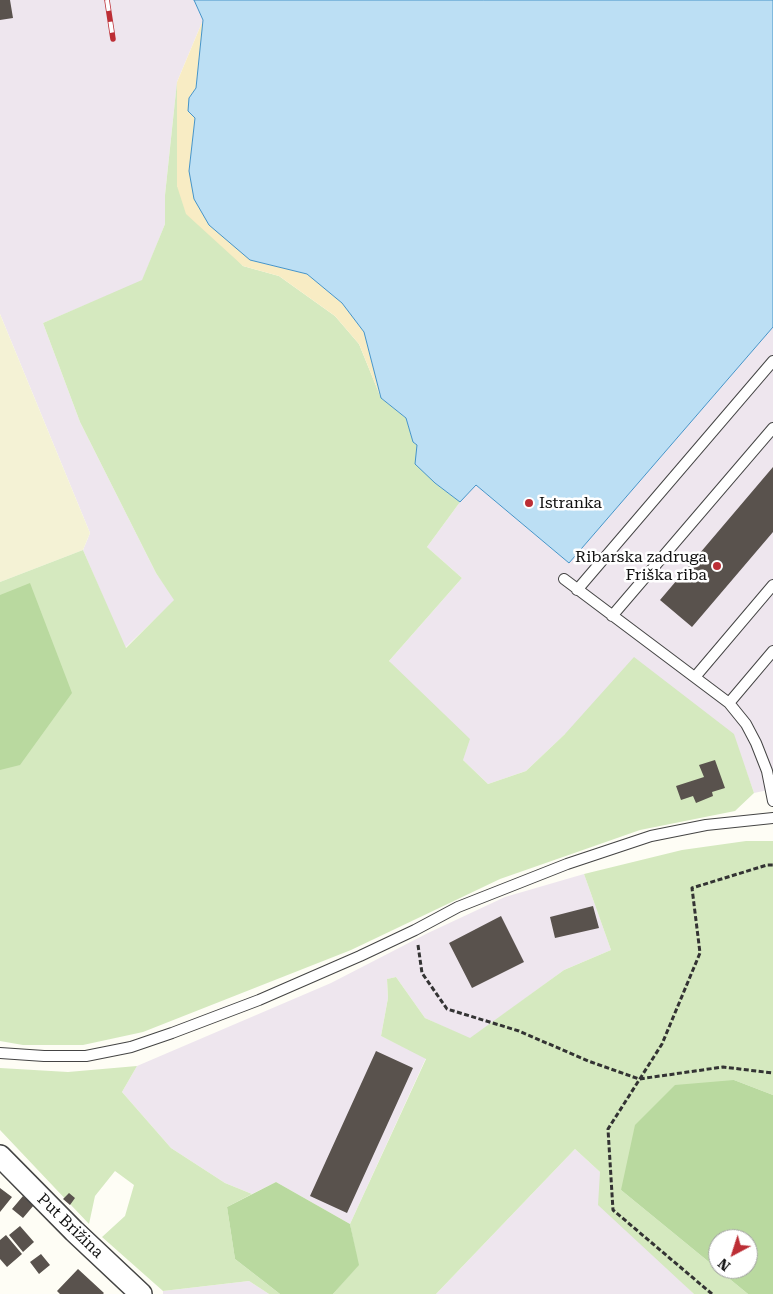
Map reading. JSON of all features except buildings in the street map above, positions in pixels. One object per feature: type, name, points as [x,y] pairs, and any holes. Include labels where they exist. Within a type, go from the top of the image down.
[{"type":"street","name":"Put Brižina","points":[[0,1156],[74,1231],[141,1294]]},
{"type":"lane","points":[[577,590],[773,361]]},
{"type":"lane","points":[[612,616],[773,428]]},
{"type":"lane","points":[[564,579],[729,703],[746,724],[756,743],[767,771],[773,801]]},
{"type":"lane","points":[[695,677],[773,585]]},
{"type":"lane","points":[[729,703],[773,650]]},
{"type":"lane","points":[[0,1054],[86,1056],[131,1047],[259,1000],[360,956],[458,907],[513,884],[651,836],[706,825],[773,818]]},
{"type":"path","points":[[712,1294],[613,1210],[608,1129],[662,1044],[700,954],[692,888],[767,864],[773,865]]},
{"type":"path","points":[[415,930],[422,974],[448,1009],[520,1031],[588,1061],[639,1079],[723,1067],[773,1073]]},
{"type":"shaded area","points":[[0,0],[194,0],[203,20],[177,82],[165,195],[165,224],[142,281],[43,323],[80,422],[156,573],[175,600],[125,648],[83,550],[90,533],[0,314]]},
{"type":"shaded area","points":[[0,314],[90,533],[83,550],[0,582]]},
{"type":"shaded area","points":[[773,327],[773,789],[754,793],[733,734],[565,734],[526,771],[488,784],[463,760],[389,661],[462,578],[427,547],[460,502],[476,485],[569,563]]},
{"type":"shaded area","points":[[584,874],[611,950],[564,970],[470,1039],[425,1018],[396,977],[387,979],[388,998],[381,1036],[426,1058],[350,1224],[276,1182],[252,1194],[225,1183],[171,1148],[122,1092],[137,1066],[331,983],[428,933],[505,897]]},
{"type":"shaded area","points":[[575,1149],[600,1172],[671,1271],[694,1294],[436,1294]]},
{"type":"shaded area","points":[[249,1281],[269,1294],[163,1294],[163,1291]]},
{"type":"green space","points":[[177,82],[177,186],[243,266],[279,276],[335,316],[359,344],[381,398],[406,418],[413,442],[417,445],[435,483],[460,502],[427,547],[462,578],[389,661],[470,739],[463,760],[488,784],[526,771],[565,734],[634,657],[734,734],[754,793],[735,811],[640,830],[500,879],[351,950],[143,1032],[83,1045],[23,1045],[0,1041],[0,582],[83,550],[126,648],[174,600],[156,573],[80,422],[43,323],[142,280],[165,224],[165,195]]},
{"type":"green space","points":[[30,583],[72,693],[20,765],[0,770],[0,595]]},
{"type":"green space","points":[[746,841],[773,841],[773,1095],[734,1080],[621,1190],[708,1261],[708,1279],[730,1279],[748,1294],[694,1294],[598,1205],[600,1172],[575,1149],[436,1294],[333,1294],[358,1265],[350,1224],[426,1059],[381,1036],[388,998],[387,979],[396,977],[425,1018],[470,1038],[564,970],[611,950],[584,874],[682,850]]},
{"type":"green space","points":[[137,1066],[122,1092],[171,1148],[225,1183],[252,1194],[227,1207],[235,1259],[280,1294],[269,1294],[249,1281],[163,1291],[102,1237],[125,1216],[134,1185],[115,1171],[95,1196],[89,1224],[0,1130],[0,1068],[68,1072]]},
{"type":"green space","points":[[734,1080],[773,1095],[773,1294],[748,1294],[730,1279],[758,1279],[758,1229],[708,1229],[708,1261],[621,1190],[635,1125],[675,1085]]},
{"type":"green space","points":[[276,1182],[350,1224],[359,1265],[333,1294],[280,1294],[235,1259],[227,1207]]},
{"type":"sand","points":[[203,20],[196,88],[189,98],[195,118],[189,171],[250,260],[307,274],[342,303],[364,332],[381,398],[359,344],[335,316],[279,276],[243,266],[186,214],[177,186],[177,82]]},
{"type":"water","points":[[194,0],[773,0],[773,327],[569,563],[476,485],[460,502],[435,483],[415,464],[417,445],[413,442],[406,418],[381,398],[364,332],[342,303],[307,274],[250,260],[209,225],[194,199],[189,171],[195,118],[188,111],[189,98],[196,88],[203,20]]},
{"type":"railway","points":[[107,0],[113,39]]},
{"type":"place","name":"Istranka","points":[[529,503]]},
{"type":"place","name":"Ribarska zadruga Friška riba","points":[[717,566]]}]
